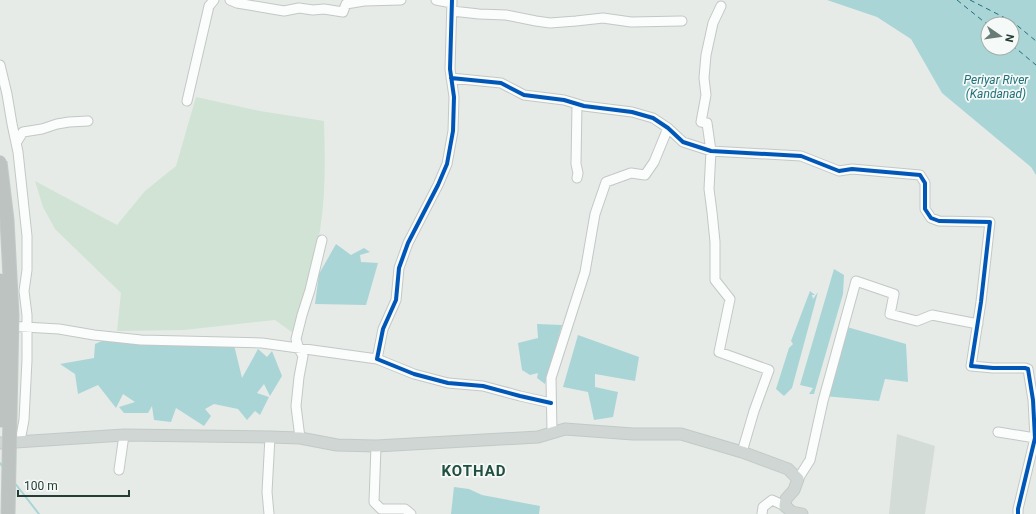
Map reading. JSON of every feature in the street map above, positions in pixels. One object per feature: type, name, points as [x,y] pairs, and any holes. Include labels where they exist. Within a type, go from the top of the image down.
[{"type":"highway","points":[[0,162],[7,220],[12,315],[8,514]]},
{"type":"highway","points":[[0,280],[2,347],[0,421]]},
{"type":"main road","points":[[0,443],[124,435],[300,438],[338,445],[376,446],[538,437],[565,429],[633,434],[681,434],[742,452],[788,469],[798,480],[794,490],[786,499],[785,506],[792,512],[802,514]]},
{"type":"street","points":[[187,101],[209,6],[214,0]]},
{"type":"street","points":[[230,0],[237,3],[284,11],[299,8],[313,10],[323,4],[343,12],[346,4],[364,1],[401,0]]},
{"type":"street","points":[[436,0],[479,14],[506,15],[536,21],[576,21],[603,18],[631,22],[682,21]]},
{"type":"street","points":[[377,359],[383,330],[396,300],[399,268],[408,243],[433,197],[447,164],[453,131],[454,97],[450,69],[452,5]]},
{"type":"street","points":[[721,6],[713,23],[706,55],[704,78],[706,95],[701,122],[707,122],[711,151],[709,190],[715,242],[716,280],[730,298],[719,352],[770,370],[754,411],[742,452]]},
{"type":"street","points":[[0,65],[8,94],[16,143],[27,236],[27,270],[24,291],[27,327],[26,400],[16,441]]},
{"type":"street","points":[[451,78],[501,83],[524,95],[564,100],[577,104],[632,112],[653,118],[668,128],[683,142],[711,151],[801,156],[839,171],[852,169],[920,175],[925,183],[925,209],[930,218],[939,221],[990,222],[987,256],[971,366],[1028,369],[1033,400],[1035,438],[1018,514]]},
{"type":"street","points":[[577,104],[577,178]]},
{"type":"street","points":[[16,143],[23,132],[69,122],[88,122]]},
{"type":"street","points":[[552,432],[550,378],[585,272],[595,214],[606,182],[631,173],[645,175],[654,162],[668,128]]},
{"type":"street","points":[[300,438],[296,406],[303,356],[296,339],[322,240]]},
{"type":"street","points":[[798,480],[810,460],[823,401],[856,281],[894,294],[890,314],[917,321],[932,315],[978,324]]},
{"type":"street","points":[[0,283],[25,285]]},
{"type":"street","points":[[0,325],[59,329],[94,335],[141,340],[262,343],[377,359],[414,374],[448,383],[483,386],[520,396],[551,402]]},
{"type":"street","points":[[998,432],[1035,438]]},
{"type":"street","points":[[119,470],[124,435]]},
{"type":"street","points":[[269,514],[267,492],[270,437]]},
{"type":"street","points":[[376,446],[374,502],[381,509],[405,509],[411,514]]},
{"type":"street","points":[[762,514],[763,507],[772,500],[785,506]]},
{"type":"shaded area","points":[[897,434],[935,446],[925,514],[889,514]]},
{"type":"green space","points":[[196,97],[260,111],[324,121],[325,162],[320,230],[318,243],[293,333],[275,320],[184,330],[117,331],[121,293],[55,229],[43,207],[35,181],[117,225],[145,191],[176,166]]},
{"type":"water","name":"Periyar River (Kandanad)","points":[[827,0],[1036,0],[1036,175],[1031,167],[942,93],[911,39],[877,17]]},
{"type":"water","points":[[336,244],[351,255],[364,248],[370,252],[360,255],[361,262],[378,263],[366,305],[315,304],[319,274]]},
{"type":"water","points":[[834,269],[844,275],[843,294],[814,394],[809,394],[813,388],[800,385]]},
{"type":"water","points":[[810,291],[815,295],[812,295],[813,299],[818,292],[792,388],[784,396],[776,389],[789,348],[793,344],[791,341]]},
{"type":"water","points":[[537,324],[562,325],[545,384],[537,378],[538,373],[530,375],[522,370],[518,343],[538,338]]},
{"type":"water","points":[[840,325],[906,344],[908,382],[885,379],[879,401],[824,396]]},
{"type":"water","points":[[578,335],[639,357],[635,381],[595,374],[595,387],[618,392],[613,417],[594,420],[588,392],[563,387]]},
{"type":"water","points":[[109,338],[234,345],[242,378],[258,349],[267,357],[272,351],[282,376],[270,396],[264,384],[257,393],[269,397],[260,415],[255,411],[247,420],[238,409],[214,404],[205,409],[211,416],[204,426],[176,408],[171,422],[154,420],[152,406],[148,413],[124,413],[119,407],[135,402],[123,394],[116,408],[98,385],[78,394],[75,374],[60,364],[94,358],[95,344]]},
{"type":"water","points":[[454,487],[469,489],[482,495],[540,506],[539,514],[451,514]]},
{"type":"waterway","points":[[0,463],[3,467]]},
{"type":"waterway","points":[[14,482],[39,514]]},
{"type":"ferry route","points":[[957,0],[980,19]]},
{"type":"ferry route","points":[[970,0],[1013,22],[1036,41]]},
{"type":"ferry route","points":[[1020,52],[1036,65]]},
{"type":"cycle path","points":[[452,0],[450,69],[454,97],[453,131],[447,164],[438,185],[408,243],[399,268],[396,300],[383,329],[377,359],[414,374],[448,383],[483,386],[551,403]]},
{"type":"cycle path","points":[[451,78],[501,83],[524,95],[564,100],[584,106],[632,112],[653,118],[668,128],[683,142],[711,151],[801,156],[839,171],[852,169],[920,175],[925,183],[925,209],[931,218],[939,221],[990,222],[981,302],[971,366],[1028,369],[1033,400],[1035,438],[1018,514]]},
{"type":"district","name":"KOTHAD","points":[[474,471]]}]
